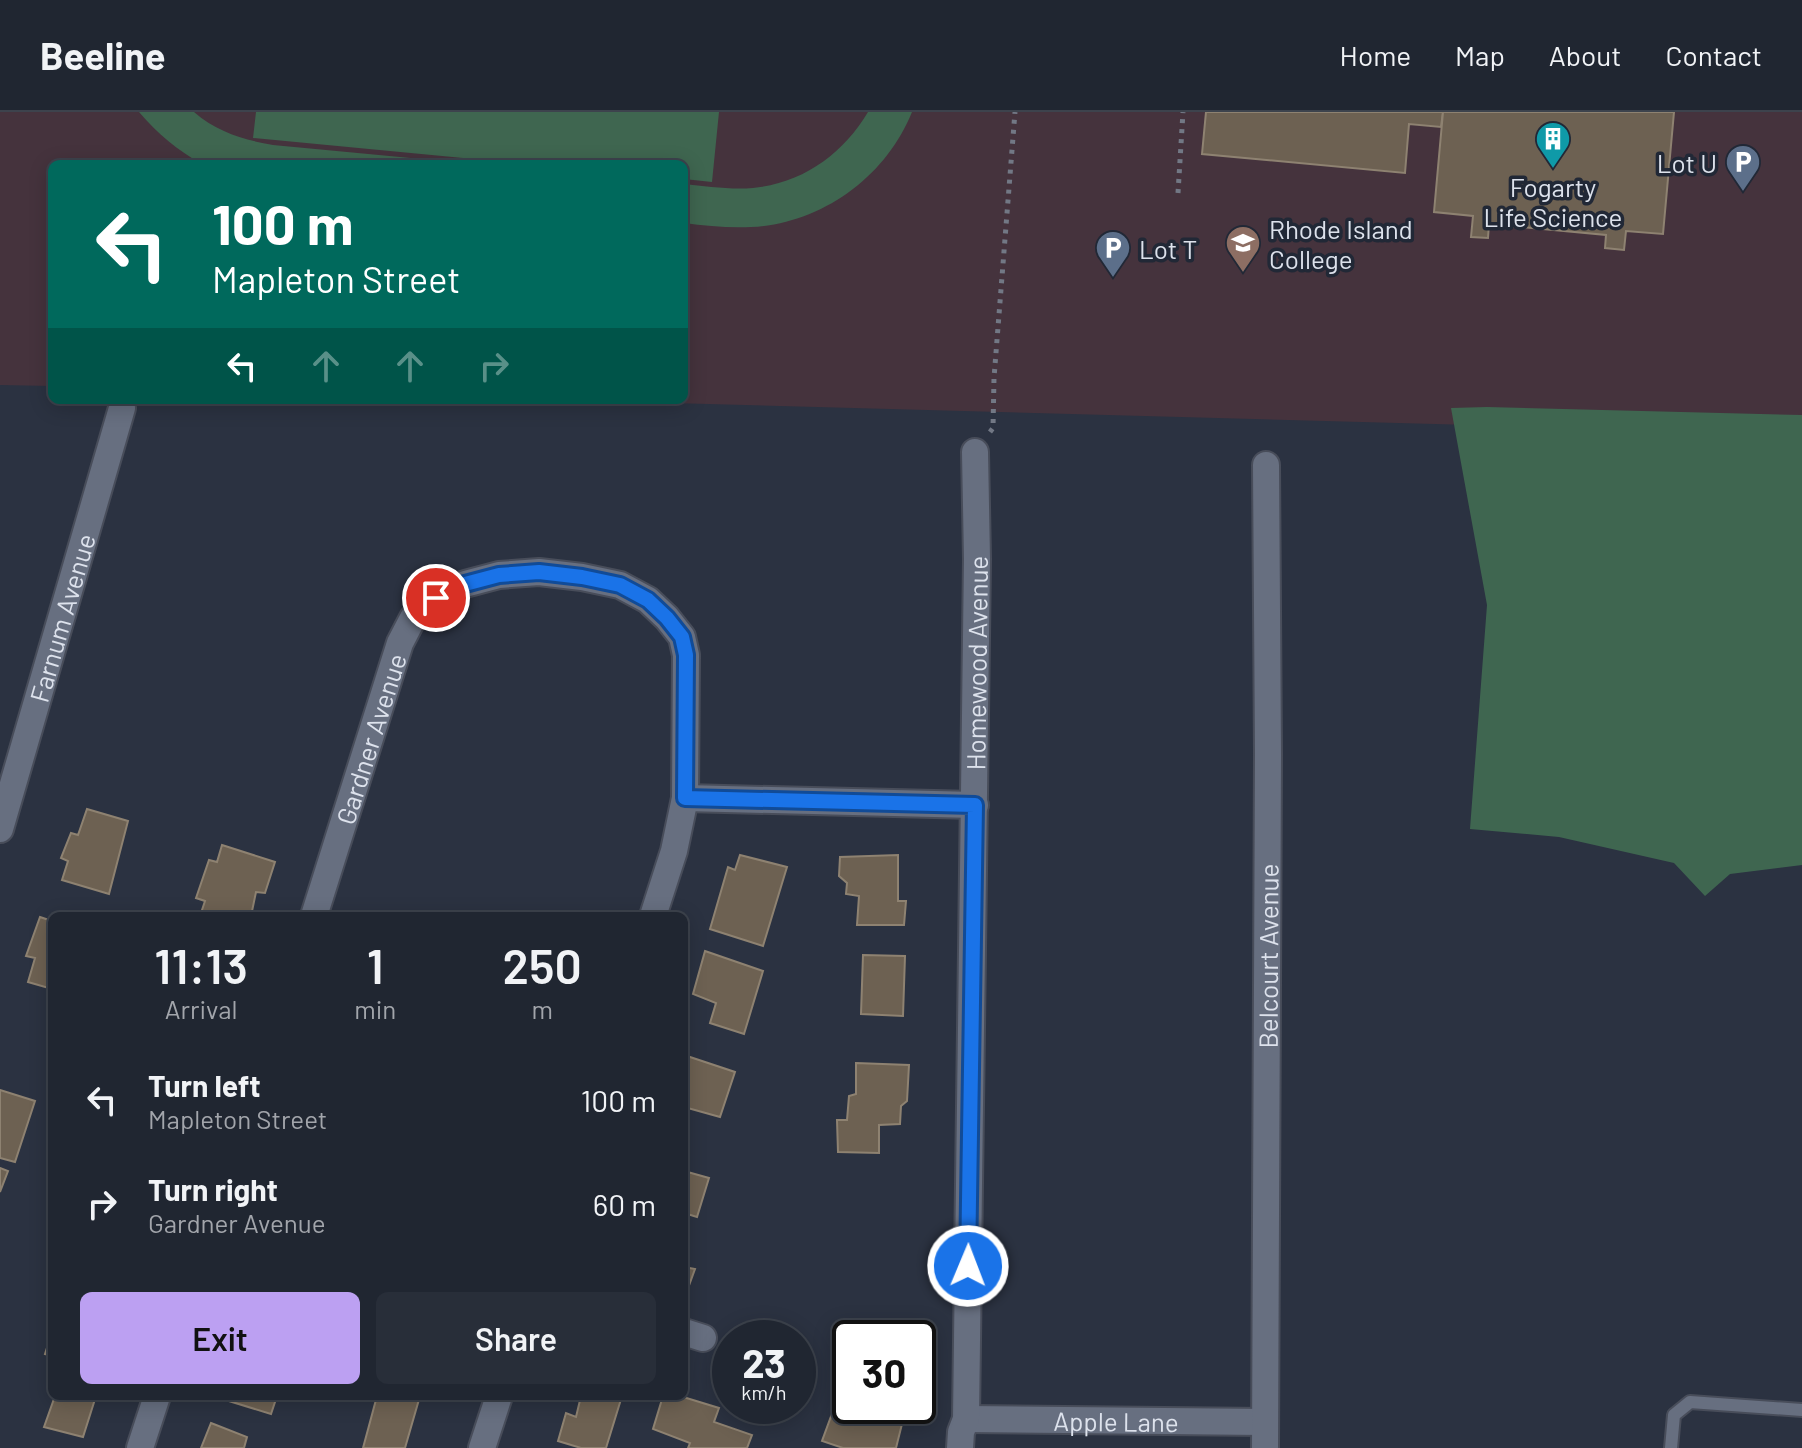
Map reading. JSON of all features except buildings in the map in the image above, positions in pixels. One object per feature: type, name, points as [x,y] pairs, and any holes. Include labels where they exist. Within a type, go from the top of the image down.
[{"type":"street","name":"Farnum Avenue","points":[[0,829],[122,408]]},
{"type":"street","name":"Homewood Avenue","points":[[960,1448],[966,1419],[975,805],[975,452]]},
{"type":"street","name":"Belcourt Avenue","points":[[1265,1435],[1266,465]]},
{"type":"street","name":"Gardner Avenue","points":[[315,912],[400,643],[413,618],[436,598],[465,584],[499,575],[539,572],[620,585],[648,600],[682,637],[686,655],[685,798],[674,851],[654,912]]},
{"type":"street","points":[[685,798],[975,805]]},
{"type":"street","points":[[140,1448],[156,1400]]},
{"type":"street","points":[[482,1448],[498,1400]]},
{"type":"street","name":"Apple Lane","points":[[966,1419],[1265,1435]]},
{"type":"lane","points":[[1671,1448],[1674,1415],[1690,1402],[1802,1410]]},
{"type":"path","points":[[975,452],[993,428],[994,378],[1015,112]]},
{"type":"path","points":[[1178,193],[1183,112]]},
{"type":"shaded area","name":"Rhode Island College","points":[[0,112],[1802,112],[1802,434],[688,404],[688,160],[48,160],[48,386],[0,385]]},
{"type":"green space","points":[[139,112],[194,112],[231,134],[273,145],[432,160],[195,160]]},
{"type":"green space","points":[[256,112],[719,112],[712,182],[688,179],[688,160],[484,160],[253,138]]},
{"type":"green space","points":[[868,112],[912,112],[886,157],[848,193],[826,206],[777,224],[751,227],[688,223],[688,184],[753,188],[789,180],[820,164],[858,127]]},
{"type":"green space","points":[[1451,408],[1802,415],[1802,865],[1730,874],[1705,896],[1674,863],[1559,837],[1470,829],[1487,605]]},
{"type":"place","name":"Fogarty Life Science","points":[[1553,170]]},
{"type":"place","name":"Lot U","points":[[1743,193]]},
{"type":"place","name":"Rhode Island College","points":[[1243,274]]},
{"type":"place","name":"Lot T","points":[[1113,279]]},
{"type":"route","points":[[436,598],[465,584],[499,575],[539,572],[620,585],[648,600],[682,637],[686,655],[685,798],[975,805],[968,1266]]}]
